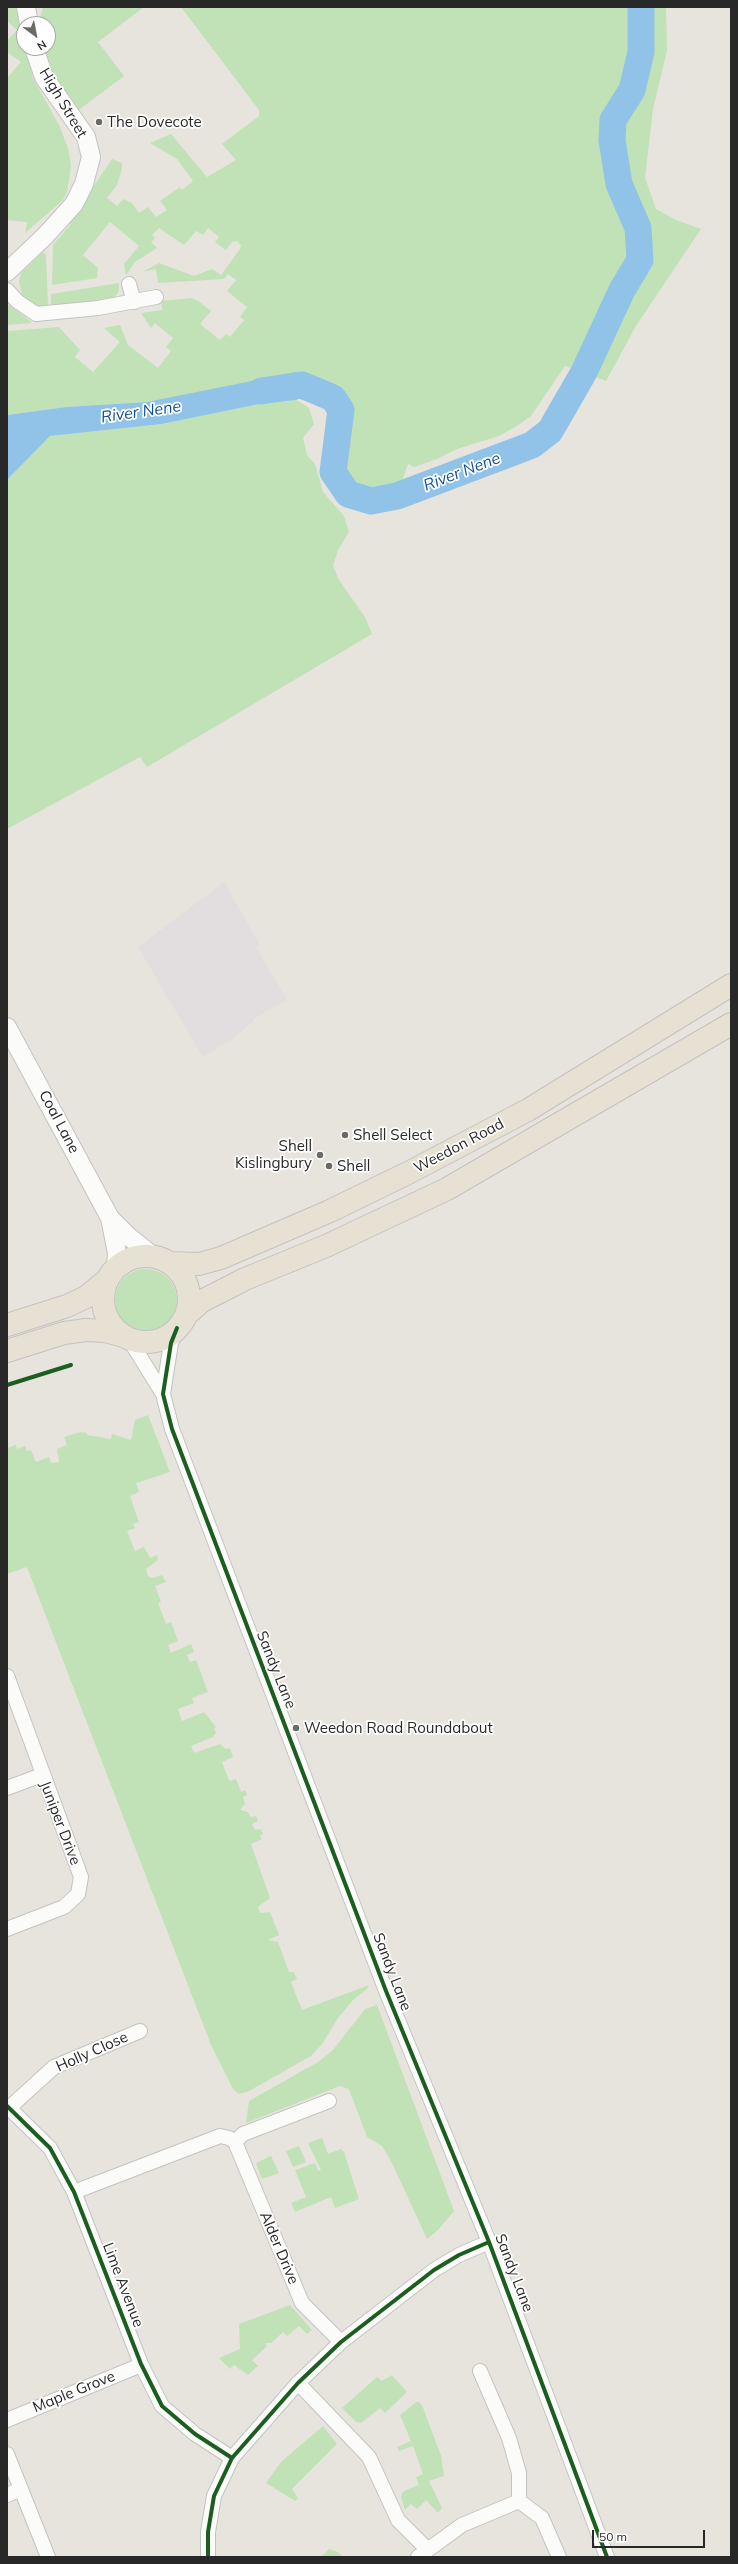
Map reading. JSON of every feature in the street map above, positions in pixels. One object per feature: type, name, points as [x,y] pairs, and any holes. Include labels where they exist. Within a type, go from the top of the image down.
[{"type":"highway","name":"Weedon Road","points":[[161,1259],[199,1264],[221,1258],[330,1211],[408,1173],[528,1110],[731,985]]},
{"type":"highway","name":"Weedon Road","points":[[182,1321],[202,1301],[245,1280],[326,1246],[447,1189],[546,1134],[731,1024]]},
{"type":"highway","points":[[7,1325],[67,1306],[86,1297],[133,1258],[161,1259],[178,1269],[188,1285],[189,1304],[182,1321],[161,1340],[151,1342],[127,1338],[106,1331],[86,1330],[64,1333],[7,1351]]},
{"type":"highway","points":[[112,1274],[102,1299],[106,1315],[115,1330],[127,1338]]},
{"type":"street","name":"High Street","points":[[7,272],[45,236],[74,204],[84,184],[91,157],[86,137],[44,77],[37,56]]},
{"type":"street","points":[[130,284],[134,302]]},
{"type":"street","points":[[7,290],[17,301],[36,314],[49,314],[134,302],[156,297]]},
{"type":"street","name":"Coal Lane","points":[[7,1026],[110,1218],[128,1236],[161,1259]]},
{"type":"street","name":"Coal Lane","points":[[110,1218],[117,1253],[112,1274]]},
{"type":"street","points":[[164,1394],[171,1343],[182,1321]]},
{"type":"street","points":[[127,1338],[164,1394]]},
{"type":"street","name":"Sandy Lane","points":[[164,1394],[172,1428],[242,1616],[271,1684],[386,1991],[489,2242],[606,2557]]},
{"type":"street","name":"Juniper Drive","points":[[7,1676],[42,1775],[81,1877],[78,1894],[64,1907],[7,1929]]},
{"type":"street","points":[[7,1788],[42,1775]]},
{"type":"street","name":"Holly Close","points":[[8,2107],[54,2067],[140,2031]]},
{"type":"street","points":[[74,2192],[220,2136],[235,2142],[243,2134],[329,2101]]},
{"type":"street","name":"Lime Avenue","points":[[8,2107],[50,2148],[74,2192],[141,2365],[162,2406],[195,2434],[232,2458]]},
{"type":"street","name":"Alder Drive","points":[[235,2142],[302,2303],[340,2342]]},
{"type":"street","points":[[208,2557],[208,2532],[214,2496],[232,2458],[298,2383],[340,2342],[434,2270],[459,2255],[489,2242]]},
{"type":"street","name":"Maple Grove","points":[[7,2420],[141,2365]]},
{"type":"street","points":[[480,2371],[509,2438],[519,2473],[519,2501]]},
{"type":"street","points":[[298,2383],[369,2457],[398,2520],[423,2553],[462,2525],[519,2501]]},
{"type":"street","points":[[7,2454],[48,2557]]},
{"type":"street","points":[[7,2495],[21,2489]]},
{"type":"street","points":[[519,2501],[542,2518],[558,2557]]},
{"type":"shaded area","points":[[224,882],[259,943],[256,947],[287,1000],[253,1019],[253,1022],[229,1041],[203,1057],[138,947]]},
{"type":"green space","points":[[7,7],[16,7],[18,16],[16,16],[16,29],[7,21]]},
{"type":"green space","points":[[43,7],[144,7],[98,42],[124,76],[76,112],[61,95],[44,56],[56,56],[56,16],[40,16]]},
{"type":"green space","points":[[181,7],[666,7],[667,51],[653,109],[645,178],[656,209],[676,220],[701,229],[636,326],[606,381],[565,366],[531,416],[517,426],[499,436],[457,449],[437,459],[414,467],[408,464],[397,496],[371,501],[348,494],[333,472],[341,410],[333,398],[302,385],[147,402],[66,407],[7,415],[7,331],[59,327],[80,350],[75,357],[93,372],[120,342],[104,328],[120,325],[128,345],[158,368],[171,351],[166,347],[173,338],[155,323],[151,328],[141,313],[162,310],[161,301],[192,298],[198,301],[211,311],[200,324],[220,340],[226,334],[230,337],[244,320],[240,317],[247,307],[227,291],[236,280],[228,274],[224,279],[158,283],[156,269],[142,272],[159,263],[194,276],[212,269],[221,275],[240,249],[241,245],[237,241],[232,242],[226,250],[215,242],[219,237],[208,228],[203,235],[196,231],[184,245],[159,228],[152,235],[155,238],[151,242],[157,248],[135,262],[126,275],[124,264],[139,246],[110,222],[83,255],[98,268],[97,278],[52,285],[53,245],[71,224],[70,223],[82,207],[85,199],[112,159],[122,163],[122,169],[117,185],[107,198],[117,206],[123,199],[132,203],[139,213],[148,207],[156,217],[167,210],[160,201],[180,187],[182,190],[193,181],[177,159],[150,143],[171,134],[207,177],[236,160],[222,144],[259,116],[259,110]]},
{"type":"green space","points":[[16,31],[16,56],[28,56],[33,78],[59,125],[68,148],[71,166],[67,192],[63,200],[25,233],[27,222],[7,220],[7,78],[21,62],[7,52],[7,41]]},
{"type":"green space","points":[[43,252],[46,255],[48,307],[36,307],[23,298],[19,282],[21,273]]},
{"type":"green space","points":[[119,283],[119,291],[114,298],[51,307],[51,294]]},
{"type":"green space","points":[[7,304],[19,312],[32,323],[7,325]]},
{"type":"green space","points":[[297,400],[309,408],[314,424],[303,438],[307,455],[315,464],[323,492],[344,516],[349,532],[338,550],[333,566],[339,580],[365,617],[372,634],[147,767],[140,757],[7,829],[7,480],[50,436],[162,424],[269,402]]},
{"type":"green space","points":[[146,1269],[158,1272],[168,1278],[174,1288],[177,1300],[174,1312],[168,1322],[158,1328],[146,1331],[134,1328],[124,1322],[118,1312],[115,1300],[118,1288],[124,1278],[134,1272]]},
{"type":"green space","points":[[148,1415],[170,1472],[136,1483],[139,1492],[130,1496],[139,1522],[133,1524],[135,1528],[127,1531],[135,1551],[144,1547],[150,1558],[157,1555],[158,1560],[146,1569],[148,1576],[152,1578],[162,1575],[166,1582],[155,1586],[161,1602],[158,1603],[166,1624],[171,1622],[178,1641],[168,1645],[171,1653],[191,1644],[194,1652],[187,1655],[190,1662],[196,1660],[208,1692],[192,1698],[194,1703],[178,1709],[182,1721],[204,1712],[216,1727],[214,1728],[216,1733],[213,1737],[191,1746],[194,1753],[220,1744],[226,1749],[230,1748],[233,1757],[222,1762],[230,1781],[236,1779],[241,1792],[245,1790],[247,1795],[243,1797],[245,1804],[240,1810],[248,1812],[250,1817],[256,1816],[258,1821],[252,1824],[255,1830],[261,1829],[263,1834],[260,1836],[262,1839],[251,1844],[270,1898],[258,1907],[260,1913],[270,1912],[279,1935],[268,1940],[278,1942],[289,1972],[294,1972],[297,1979],[291,1982],[302,2010],[369,1985],[367,1989],[353,2000],[338,2018],[322,2044],[311,2056],[249,2091],[239,2094],[233,2089],[211,2045],[27,1567],[7,1574],[7,1448],[16,1445],[17,1449],[25,1446],[27,1451],[31,1450],[36,1462],[49,1457],[51,1463],[59,1462],[57,1449],[67,1445],[64,1437],[81,1432],[87,1433],[87,1435],[111,1439],[112,1434],[131,1440],[135,1420]]},
{"type":"green space","points":[[377,2005],[454,2211],[438,2230],[427,2239],[392,2163],[382,2146],[367,2137],[349,2089],[340,2086],[246,2123],[249,2101],[318,2062],[333,2050],[365,2009]]},
{"type":"green space","points":[[322,2138],[328,2154],[341,2149],[344,2152],[359,2199],[335,2208],[331,2197],[295,2212],[291,2203],[306,2197],[295,2170],[315,2163],[318,2171],[321,2170],[308,2143]]},
{"type":"green space","points":[[299,2146],[306,2162],[293,2167],[286,2151]]},
{"type":"green space","points":[[271,2156],[279,2173],[262,2179],[256,2163]]},
{"type":"green space","points":[[290,2305],[312,2330],[307,2334],[299,2326],[287,2336],[283,2332],[271,2343],[265,2343],[267,2346],[252,2360],[258,2366],[248,2375],[234,2365],[230,2369],[219,2358],[240,2349],[239,2324]]},
{"type":"green space","points":[[392,2375],[407,2392],[385,2413],[380,2408],[361,2423],[356,2422],[342,2408],[377,2377],[382,2381]]},
{"type":"green space","points":[[418,2401],[422,2405],[441,2456],[444,2476],[429,2481],[442,2508],[438,2513],[426,2500],[417,2509],[411,2504],[405,2510],[401,2498],[402,2493],[406,2490],[419,2485],[416,2477],[423,2474],[413,2446],[399,2451],[397,2447],[411,2441],[400,2415]]},
{"type":"green space","points":[[323,2426],[337,2444],[292,2489],[298,2498],[295,2501],[266,2483],[281,2462]]},
{"type":"green space","points":[[329,2549],[338,2552],[343,2557],[321,2557]]},
{"type":"water","points":[[297,372],[297,400],[269,402],[162,424],[50,436],[7,480],[7,415],[66,407],[147,402]]},
{"type":"waterway","name":"River Nene","points":[[261,391],[302,385],[333,398],[341,410],[333,472],[348,494],[371,501],[397,496],[532,445],[550,431],[584,372],[622,290],[640,260],[638,228],[619,184],[612,140],[613,120],[632,90],[641,52],[641,7]]},
{"type":"cycle path","points":[[177,1328],[171,1343],[163,1394],[172,1429],[386,1991],[489,2242],[607,2557]]},
{"type":"cycle path","points":[[7,1385],[71,1365]]},
{"type":"cycle path","points":[[7,2106],[50,2148],[74,2192],[141,2364],[162,2406],[195,2434],[232,2458]]},
{"type":"cycle path","points":[[208,2557],[208,2532],[214,2496],[232,2458],[298,2383],[341,2342],[434,2270],[459,2255],[489,2242]]},
{"type":"place","name":"The Dovecote","points":[[99,122]]},
{"type":"place","name":"Shell Select","points":[[345,1135]]},
{"type":"place","name":"Shell Kislingbury","points":[[320,1155]]},
{"type":"place","name":"Shell","points":[[329,1166]]},
{"type":"place","name":"Weedon Road Roundabout","points":[[296,1728]]}]
